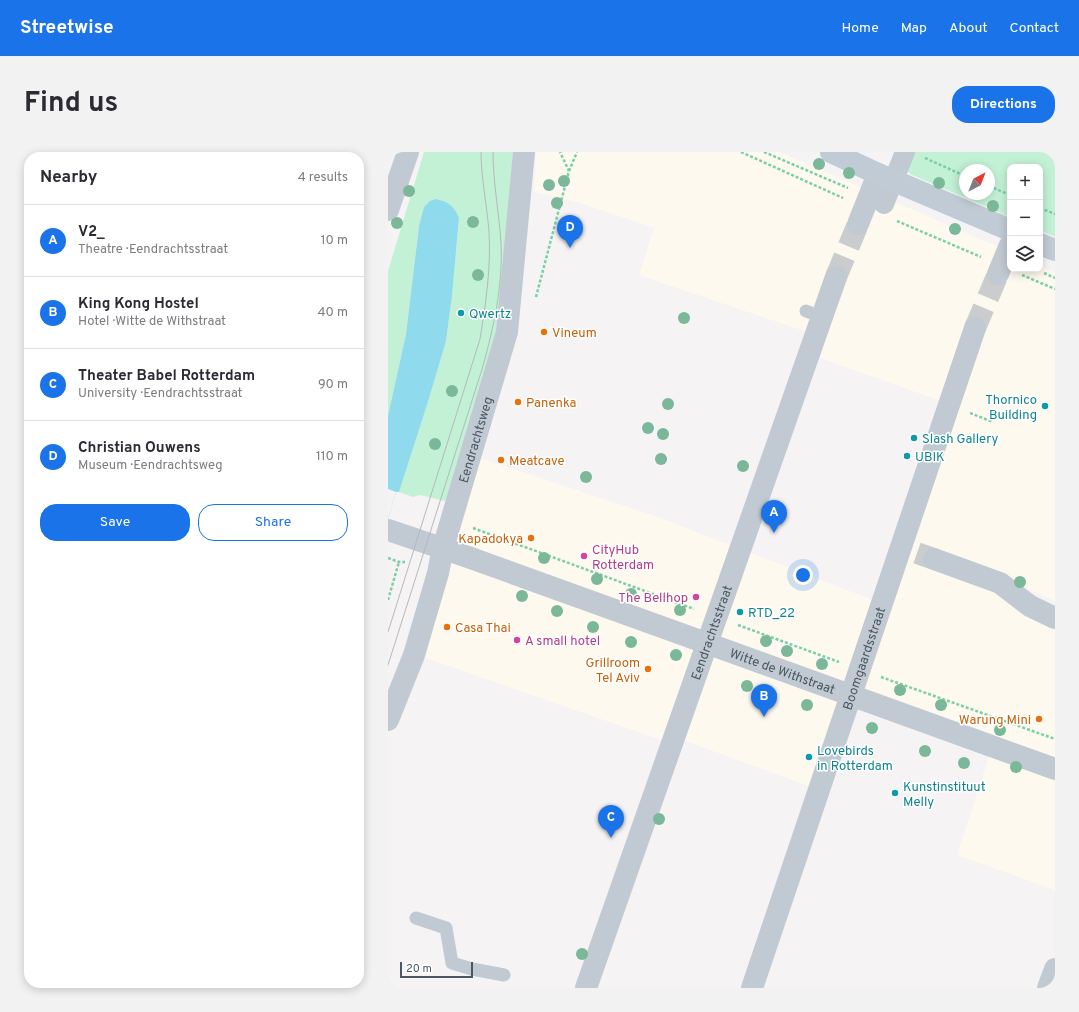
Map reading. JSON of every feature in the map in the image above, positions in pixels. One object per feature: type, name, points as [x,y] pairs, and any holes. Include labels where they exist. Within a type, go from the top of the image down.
[{"type":"main road","points":[[831,152],[1007,229]]},
{"type":"main road","points":[[1043,245],[1055,250]]},
{"type":"street","points":[[388,210],[408,152]]},
{"type":"street","name":"Eendrachtsweg","points":[[388,720],[414,655],[438,573],[443,548],[507,332],[524,152]]},
{"type":"street","points":[[858,224],[886,177],[912,154]]},
{"type":"street","points":[[884,204],[886,177]]},
{"type":"street","points":[[998,274],[1007,252]]},
{"type":"street","name":"Eendrachtsstraat","points":[[586,988],[717,617],[814,314],[836,276]]},
{"type":"street","name":"Boomgaardsstraat","points":[[752,988],[860,670],[929,554],[975,328]]},
{"type":"street","name":"Witte de Withstraat","points":[[388,530],[443,548],[1055,770]]},
{"type":"street","points":[[929,554],[1000,582],[1037,610],[1055,618]]},
{"type":"street","points":[[1048,988],[1055,969]]},
{"type":"lane","points":[[416,918],[446,928],[452,963],[472,969],[504,975]]},
{"type":"path","points":[[560,152],[569,171]]},
{"type":"path","points":[[535,300],[569,171],[577,152]]},
{"type":"path","points":[[912,154],[959,174]]},
{"type":"path","points":[[995,189],[1007,194]]},
{"type":"path","points":[[1043,209],[1055,214]]},
{"type":"path","points":[[966,412],[993,422]]},
{"type":"path","points":[[470,527],[860,670],[1055,739]]},
{"type":"path","points":[[388,600],[399,562]]},
{"type":"shaded area","points":[[536,152],[780,152],[1001,248],[1007,262],[1007,272],[1043,272],[1043,267],[1055,273],[1055,601],[960,559],[996,589],[1055,627],[1055,890],[957,855],[996,735],[861,687],[811,787],[683,740],[664,741],[420,656],[477,457],[658,517],[873,600],[958,407],[820,358],[826,334],[801,330],[639,275],[654,228],[577,202],[534,192]]},
{"type":"green space","points":[[424,152],[513,152],[500,323],[449,496],[445,501],[420,495],[413,497],[399,492],[446,341],[452,296],[459,218],[419,226],[406,334],[388,416],[388,271]]},
{"type":"green space","points":[[914,152],[1055,152],[1055,237],[1043,231],[1043,164],[1007,164],[1007,216],[970,200],[995,200],[995,164],[959,164],[959,195],[910,174],[906,169]]},
{"type":"water","points":[[436,199],[450,205],[455,210],[459,218],[452,296],[446,341],[399,492],[396,492],[388,519],[388,416],[406,334],[419,226],[424,207],[430,201]]},
{"type":"pier","points":[[388,489],[396,492],[388,519]]},
{"type":"tunnel","points":[[836,277],[858,224]]},
{"type":"tunnel","points":[[975,328],[998,274]]},
{"type":"tunnel","points":[[917,553],[934,559]]},
{"type":"tram line","points":[[388,632],[480,339],[488,285],[489,258],[489,232],[481,152]]},
{"type":"tram line","points":[[388,665],[483,366],[491,336],[501,274],[501,243],[493,152]]},
{"type":"place","name":"Christian Ouwens","points":[[570,248]]},
{"type":"place","name":"Qwertz","points":[[461,313]]},
{"type":"place","name":"Vineum","points":[[544,332]]},
{"type":"place","name":"Panenka","points":[[518,402]]},
{"type":"place","name":"Thornico Building","points":[[1045,406]]},
{"type":"place","name":"Slash Gallery","points":[[914,438]]},
{"type":"place","name":"UBIK","points":[[907,456]]},
{"type":"place","name":"Meatcave","points":[[501,460]]},
{"type":"place","name":"V2_","points":[[774,533]]},
{"type":"place","name":"Kapadokya","points":[[531,538]]},
{"type":"place","name":"CityHub Rotterdam","points":[[584,556]]},
{"type":"place","name":"The Bellhop","points":[[696,597]]},
{"type":"place","name":"RTD_22","points":[[740,612]]},
{"type":"place","name":"Casa Thai","points":[[447,627]]},
{"type":"place","name":"A small hotel","points":[[517,640]]},
{"type":"place","name":"Grillroom Tel Aviv","points":[[648,669]]},
{"type":"place","name":"King Kong Hostel","points":[[764,717]]},
{"type":"place","name":"Warung Mini","points":[[1039,719]]},
{"type":"place","name":"Lovebirds in Rotterdam","points":[[809,757]]},
{"type":"place","name":"Kunstinstituut Melly","points":[[895,793]]},
{"type":"place","name":"Theater Babel Rotterdam","points":[[611,838]]}]
